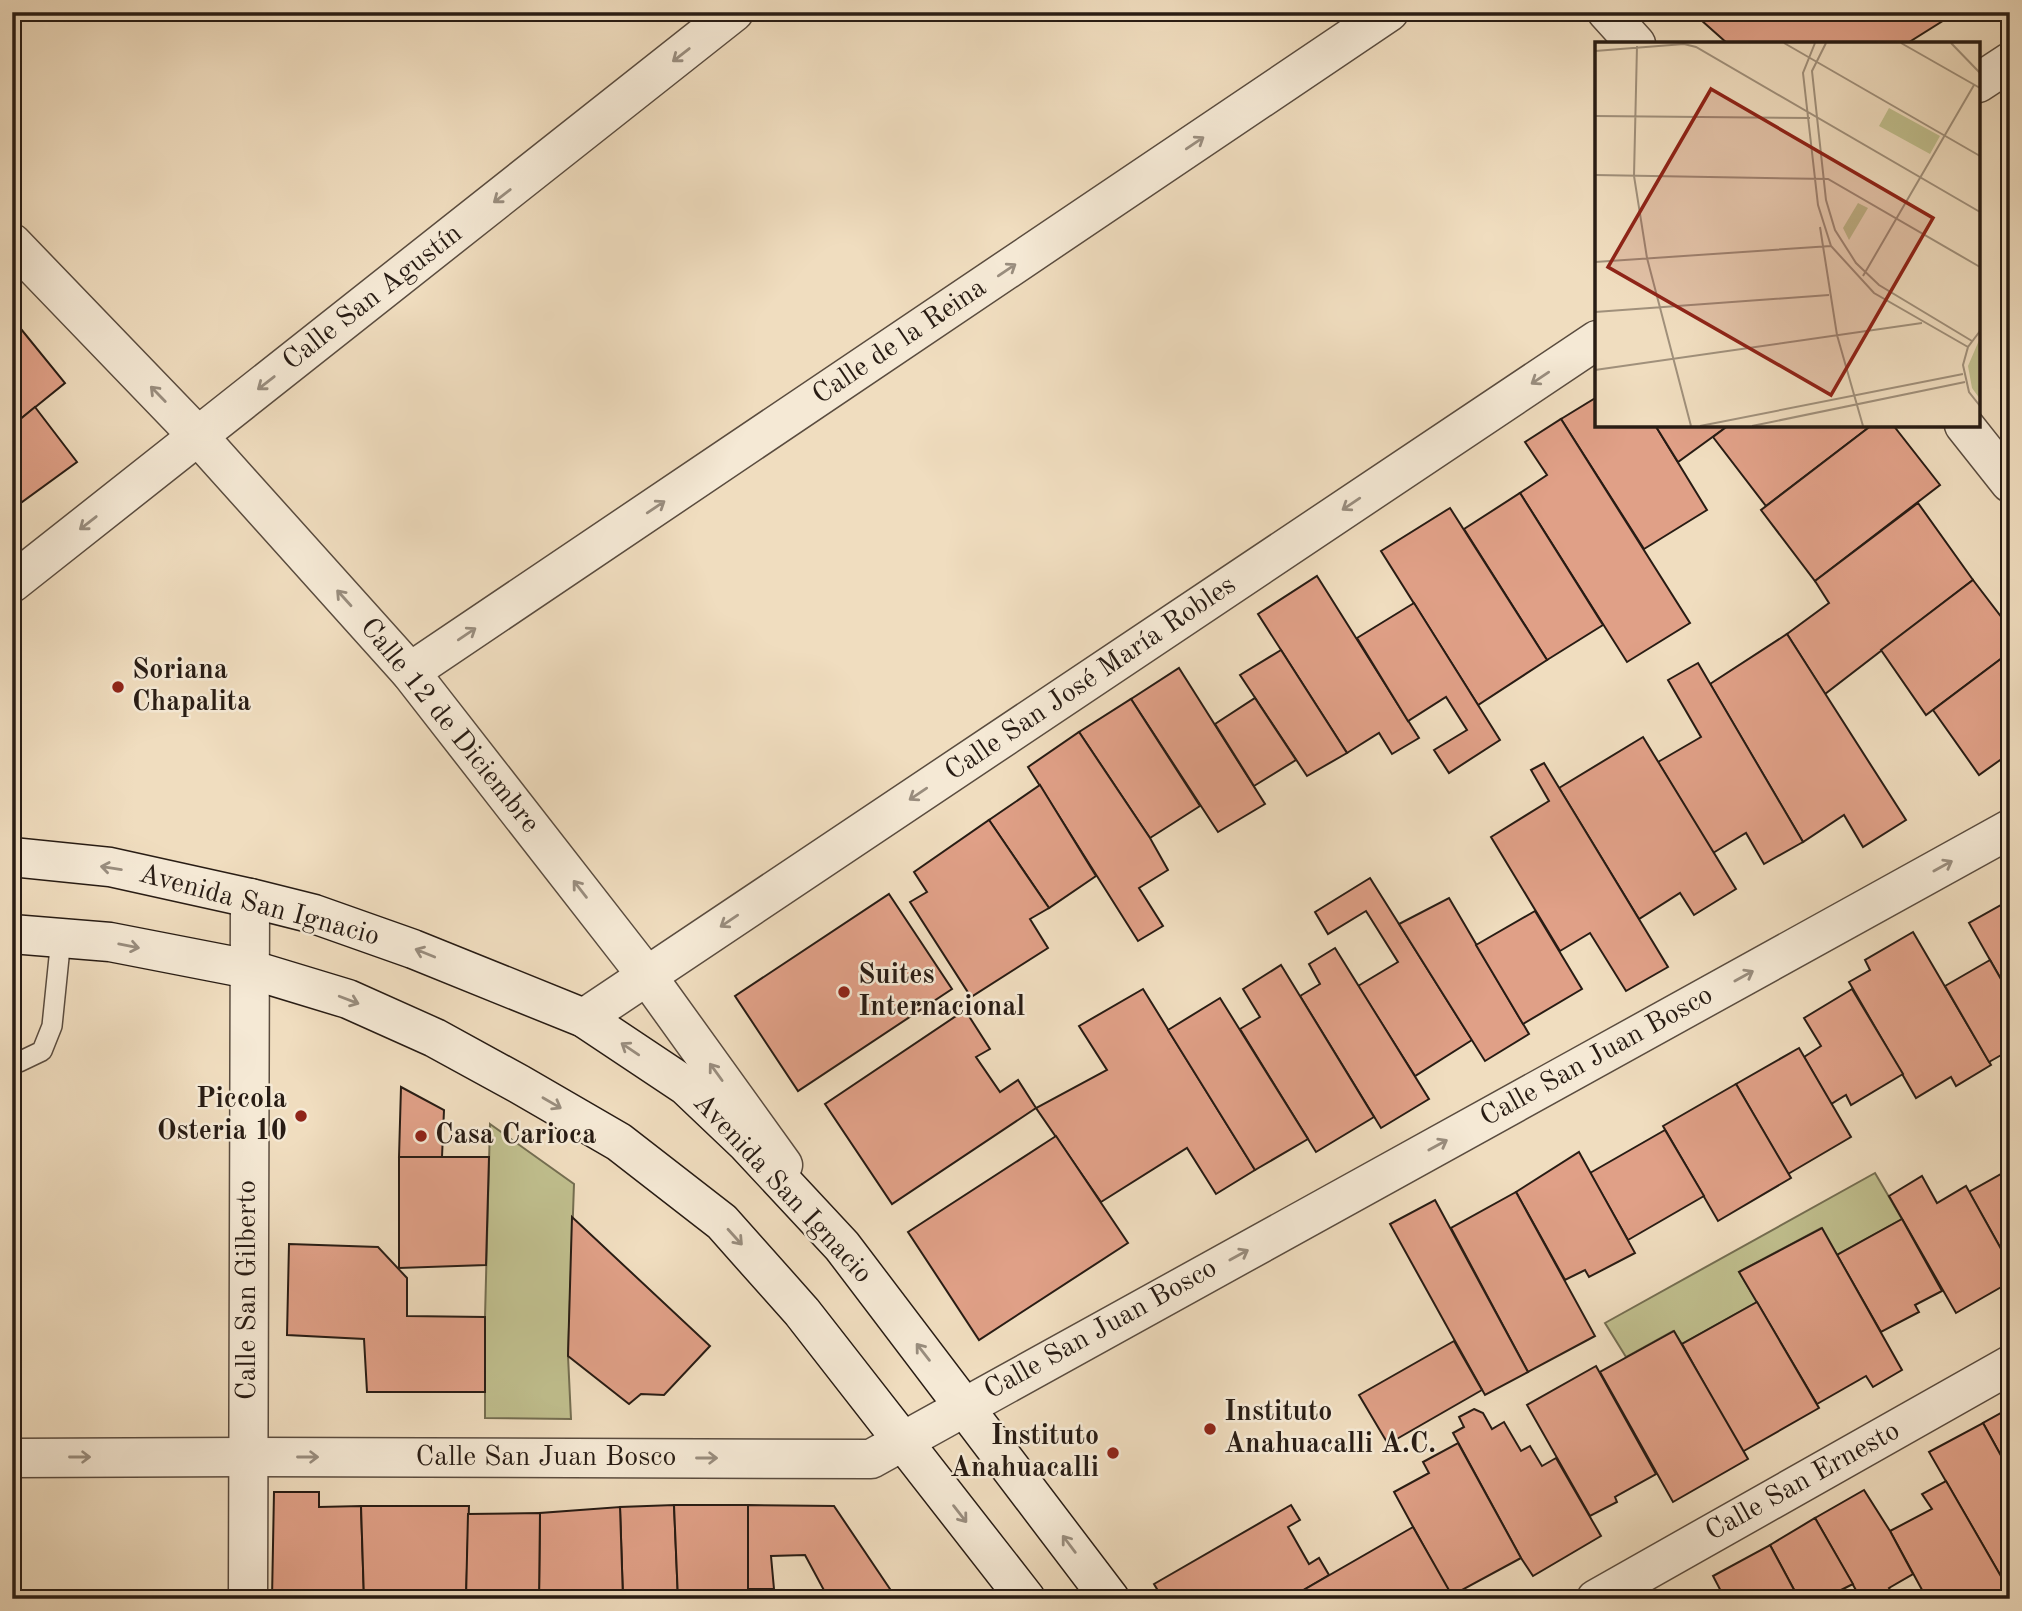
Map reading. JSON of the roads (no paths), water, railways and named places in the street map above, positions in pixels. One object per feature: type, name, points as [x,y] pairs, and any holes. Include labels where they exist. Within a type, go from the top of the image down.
[{"type":"street","name":"Calle San Agustín","points":[[12,583],[734,12]]},
{"type":"street","name":"Calle de la Reina","points":[[410,672],[1389,12]]},
{"type":"street","points":[[1607,12],[1634,42]]},
{"type":"street","points":[[1980,82],[2010,62]]},
{"type":"street","name":"Calle 12 de Diciembre","points":[[12,243],[198,436],[410,672],[647,976],[842,1246]]},
{"type":"street","name":"Calle San José María Robles","points":[[584,1018],[1595,341]]},
{"type":"street","points":[[1966,427],[2010,483]]},
{"type":"street","name":"Calle San Juan Bosco","points":[[12,1458],[871,1459],[2010,829]]},
{"type":"street","name":"Avenida San Ignacio","points":[[12,857],[110,867],[314,914],[414,949],[584,1018],[686,1086],[747,1144],[842,1246],[1110,1599]]},
{"type":"street","name":"Calle San Gilberto","points":[[248,1599],[250,898]]},
{"type":"street","points":[[12,934],[110,942],[249,969],[348,999],[435,1038],[620,1142],[722,1222],[802,1312],[1026,1599]]},
{"type":"street","name":"Calle San Ernesto","points":[[1596,1599],[2010,1365]]},
{"type":"lane","points":[[12,1062],[19,1062],[42,1051],[52,1026],[61,938]]},
{"type":"place","name":"Soriana Chapalita","points":[[118,687]]},
{"type":"place","name":"Suites Internacional","points":[[844,992]]},
{"type":"place","name":"Piccola Osteria 10","points":[[301,1116]]},
{"type":"place","name":"Casa Carioca","points":[[421,1136]]},
{"type":"place","name":"Instituto Anahuacalli A.C.","points":[[1210,1429]]},
{"type":"place","name":"Instituto Anahuacalli","points":[[1113,1453]]}]
